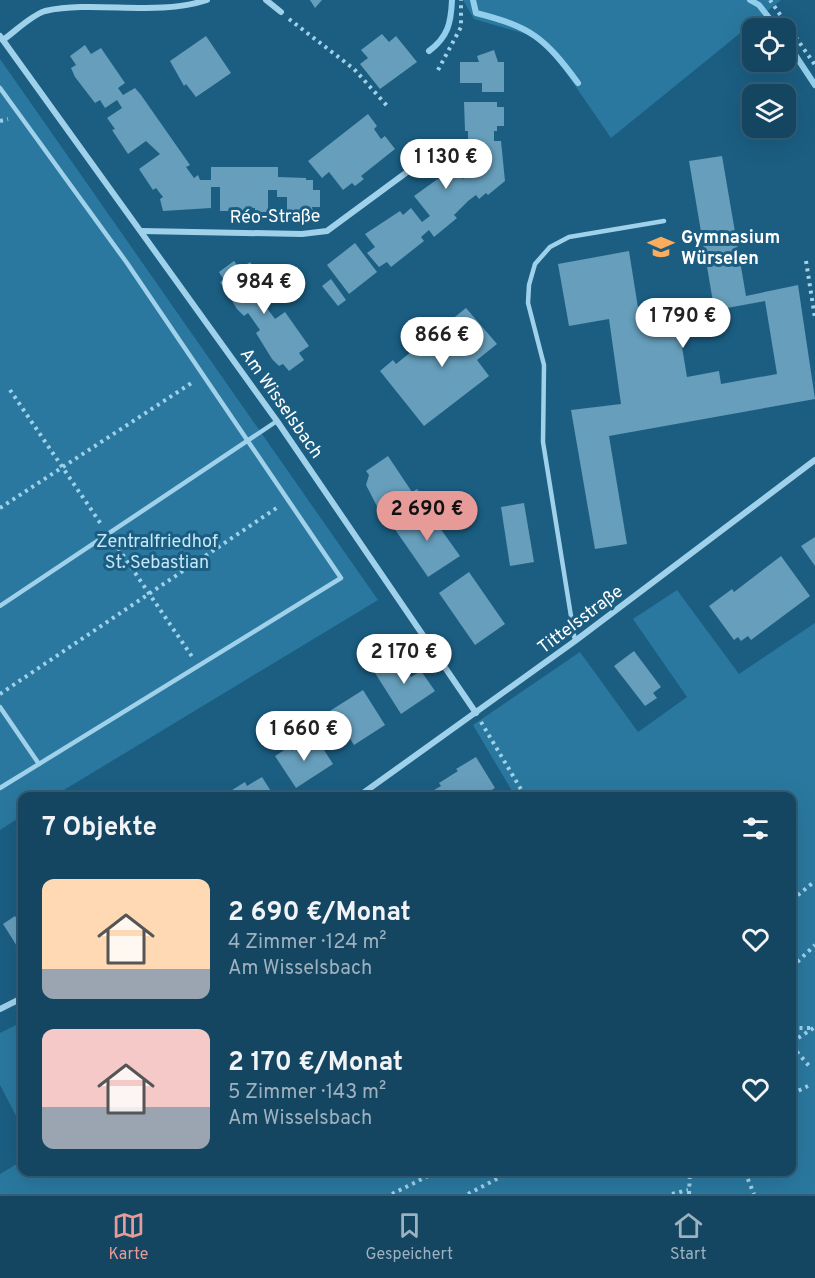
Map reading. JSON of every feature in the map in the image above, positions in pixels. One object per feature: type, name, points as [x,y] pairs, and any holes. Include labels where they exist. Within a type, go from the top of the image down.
[{"type":"street","points":[[2,38],[42,11],[73,2],[185,7],[207,0]]},
{"type":"street","points":[[266,0],[281,12]]},
{"type":"street","name":"Am Wisselsbach","points":[[2,38],[277,421],[476,713]]},
{"type":"street","name":"Réo-Straße","points":[[142,231],[302,234],[327,231],[422,161]]},
{"type":"street","name":"Tittelsstraße","points":[[365,792],[575,641],[815,460]]},
{"type":"street","points":[[0,1009],[18,1000]]},
{"type":"lane","points":[[0,88],[128,262],[341,578],[0,788]]},
{"type":"lane","points":[[575,641],[543,442],[544,365],[528,303],[529,285],[535,264],[550,247],[569,237],[664,221]]},
{"type":"lane","points":[[0,606],[277,421]]},
{"type":"lane","points":[[0,707],[39,764]]},
{"type":"path","points":[[438,70],[461,27],[460,0]]},
{"type":"path","points":[[770,0],[815,65]]},
{"type":"path","points":[[281,12],[354,69],[389,108]]},
{"type":"path","points":[[806,261],[815,318]]},
{"type":"path","points":[[0,508],[204,375]]},
{"type":"path","points":[[0,694],[288,500]]},
{"type":"path","points":[[476,713],[523,792]]},
{"type":"path","points":[[796,897],[815,881]]},
{"type":"path","points":[[796,963],[815,945]]},
{"type":"path","points":[[796,1028],[814,1027]]},
{"type":"path","points":[[796,1039],[814,1027]]},
{"type":"path","points":[[796,1051],[810,1067]]},
{"type":"path","points":[[796,1092],[808,1086]]},
{"type":"path","points":[[392,1194],[428,1176]]},
{"type":"path","points":[[468,1194],[502,1176]]},
{"type":"path","points":[[672,1194],[689,1192],[690,1176]]},
{"type":"path","points":[[747,1176],[754,1194]]},
{"type":"green space","points":[[463,0],[781,0],[759,18],[742,18],[742,32],[611,138],[543,39],[474,19]]},
{"type":"green space","name":"Zentralfriedhof St. Sebastian","points":[[0,59],[378,600],[61,792],[18,792],[18,819],[0,830]]},
{"type":"green space","points":[[677,590],[739,674],[815,623],[815,1194],[0,1194],[0,1174],[18,1163],[18,1176],[796,1176],[796,792],[513,792],[473,725],[580,652],[638,732],[687,697],[633,619]]},
{"type":"green space","points":[[18,1024],[18,1119],[0,1085],[0,1033]]},
{"type":"building","points":[[310,0],[322,0],[315,8]]},
{"type":"building","points":[[382,34],[389,42],[396,36],[417,62],[380,89],[360,64],[368,58],[361,50]]},
{"type":"building","points":[[206,36],[231,73],[196,97],[186,84],[184,86],[170,61]]},
{"type":"building","points":[[85,45],[91,54],[101,48],[125,83],[118,88],[123,95],[135,88],[141,95],[190,165],[186,167],[194,178],[198,175],[200,180],[211,180],[211,167],[278,167],[278,177],[313,180],[313,190],[320,190],[320,207],[312,207],[313,211],[287,211],[287,197],[277,197],[277,190],[268,190],[268,212],[255,212],[255,208],[245,208],[245,211],[220,211],[220,187],[211,187],[211,208],[163,211],[160,199],[163,197],[156,188],[153,190],[139,169],[160,154],[146,141],[128,154],[107,118],[122,108],[117,100],[105,108],[100,100],[95,103],[75,77],[71,68],[76,65],[70,56]]},
{"type":"building","points":[[494,50],[498,62],[504,62],[504,92],[482,92],[482,83],[460,83],[460,62],[479,62],[477,56]]},
{"type":"building","points":[[464,102],[497,102],[497,107],[504,107],[504,126],[497,126],[497,131],[494,131],[494,141],[501,141],[505,181],[488,195],[486,193],[479,199],[476,195],[468,201],[454,215],[457,218],[434,237],[429,230],[421,237],[424,241],[391,267],[387,262],[379,267],[367,253],[375,247],[365,234],[400,211],[403,215],[411,208],[422,222],[430,216],[414,196],[446,173],[451,179],[458,173],[463,179],[471,173],[469,171],[474,167],[474,161],[471,161],[471,150],[477,150],[477,141],[468,141],[468,131],[465,131]]},
{"type":"building","points":[[368,114],[377,126],[374,129],[381,139],[385,136],[395,149],[361,176],[364,179],[355,186],[352,183],[343,190],[329,172],[322,178],[308,161]]},
{"type":"building","points":[[722,156],[746,296],[798,285],[815,399],[609,436],[627,544],[595,549],[571,410],[621,404],[609,319],[569,326],[558,264],[629,251],[639,314],[713,302],[689,161]],"holes":[[[765,301],[777,374],[721,384],[719,371],[687,377],[677,317]]]},
{"type":"building","points":[[355,243],[377,272],[349,294],[327,265]]},
{"type":"building","points":[[234,261],[240,269],[250,262],[274,295],[263,303],[275,319],[285,312],[309,346],[299,353],[304,360],[289,371],[283,364],[279,366],[272,359],[256,333],[260,330],[248,313],[244,316],[237,309],[220,282],[224,280],[219,272]]},
{"type":"building","points":[[331,279],[346,300],[338,306],[322,286]]},
{"type":"building","points":[[466,308],[497,344],[477,360],[489,376],[424,426],[380,371],[393,360],[396,364]]},
{"type":"building","points":[[388,456],[412,492],[417,489],[423,497],[402,511],[397,503],[381,514],[366,485],[369,475],[366,471]]},
{"type":"building","points":[[524,503],[534,562],[510,566],[501,507]]},
{"type":"building","points":[[425,507],[460,556],[428,577],[394,528]]},
{"type":"building","points":[[815,537],[815,566],[801,546]]},
{"type":"building","points":[[781,556],[810,596],[751,640],[748,636],[741,641],[738,637],[734,640],[709,606],[732,589],[734,592]]},
{"type":"building","points":[[469,572],[505,624],[475,645],[439,593]]},
{"type":"building","points":[[634,651],[661,687],[653,693],[657,698],[645,706],[614,666]]},
{"type":"building","points":[[398,657],[411,677],[421,671],[435,691],[401,714],[375,673]]},
{"type":"building","points":[[363,690],[385,725],[354,745],[343,728],[337,732],[325,714]]},
{"type":"building","points":[[315,736],[333,764],[296,788],[275,756],[289,747],[292,751]]},
{"type":"building","points":[[476,757],[495,788],[488,792],[431,792],[441,786],[439,783],[458,771],[456,769]]},
{"type":"building","points":[[262,777],[271,792],[229,792],[245,782],[247,786]]},
{"type":"building","points":[[15,916],[18,921],[18,948],[3,924]]},
{"type":"waterway","points":[[429,51],[447,29],[452,0]]},
{"type":"waterway","points":[[473,0],[476,13],[510,23],[535,36],[545,44],[578,83]]},
{"type":"waterway","points":[[750,0],[759,5],[769,18]]},
{"type":"waterway","points":[[796,56],[815,85]]},
{"type":"place","name":"Gymnasium Würselen","points":[[661,247]]}]
